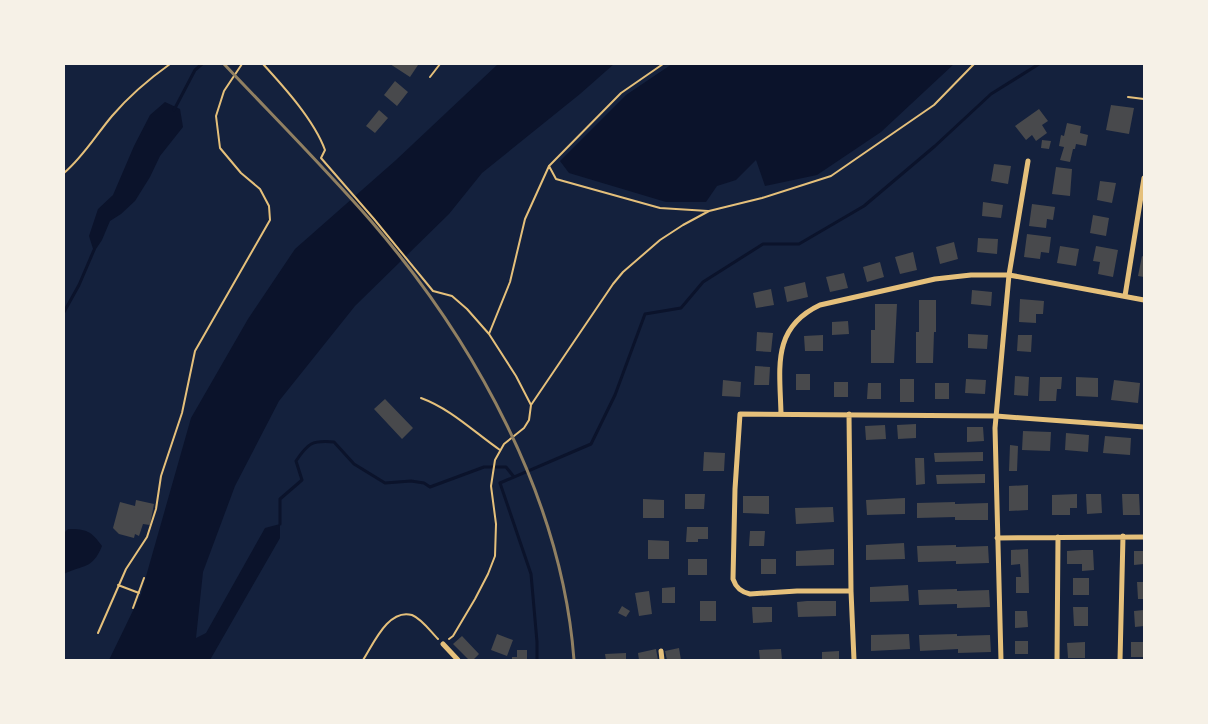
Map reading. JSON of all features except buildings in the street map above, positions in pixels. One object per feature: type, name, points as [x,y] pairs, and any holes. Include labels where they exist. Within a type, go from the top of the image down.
[{"type":"street","points":[[1001,660],[995,465],[996,416],[1009,275],[1028,161]]},
{"type":"street","points":[[1125,296],[1144,178]]},
{"type":"street","points":[[781,414],[780,361],[783,342],[793,323],[806,311],[820,305],[971,274],[1009,275],[1144,300]]},
{"type":"street","points":[[851,591],[797,591],[750,594],[743,592],[736,586],[733,580],[735,489],[740,414],[996,416],[1144,427]]},
{"type":"street","points":[[849,414],[851,591],[854,660]]},
{"type":"street","points":[[1120,660],[1123,536]]},
{"type":"street","points":[[1056,660],[1058,537]]},
{"type":"street","points":[[997,538],[1144,537]]},
{"type":"street","points":[[443,644],[458,660]]},
{"type":"street","points":[[661,651],[662,660]]},
{"type":"path","points":[[64,173],[73,166],[112,116],[145,82],[170,64]]},
{"type":"path","points":[[98,633],[126,569],[147,537],[156,509],[161,476],[182,413],[195,351],[270,220],[269,206],[260,189],[241,174],[220,148],[216,116],[224,90],[242,64]]},
{"type":"path","points":[[263,64],[286,90],[316,132],[325,150],[321,158],[374,218],[433,290],[452,296],[467,309],[489,334],[516,376],[531,405]]},
{"type":"path","points":[[430,77],[440,64]]},
{"type":"path","points":[[489,334],[510,282],[525,219],[541,180],[549,166],[621,92],[664,64]]},
{"type":"path","points":[[363,660],[387,621],[406,615],[412,615],[418,619],[443,644],[453,636],[475,599],[495,556],[496,524],[492,497],[492,478],[495,460],[508,439],[524,428],[529,420],[531,405],[598,304],[623,272],[660,240],[709,211],[762,198],[831,176],[934,105],[974,64]]},
{"type":"path","points":[[1128,97],[1144,100]]},
{"type":"path","points":[[549,166],[556,179],[660,208],[709,211]]},
{"type":"path","points":[[421,398],[436,403],[500,450]]},
{"type":"path","points":[[133,608],[144,578]]},
{"type":"path","points":[[118,585],[139,593]]},
{"type":"water","points":[[498,64],[614,64],[482,173],[449,214],[355,306],[279,401],[235,486],[203,572],[196,638],[206,633],[265,528],[280,524],[280,538],[210,660],[109,660],[141,594],[191,418],[248,319],[295,249],[396,160]]},
{"type":"water","points":[[672,64],[954,64],[881,132],[817,175],[765,186],[756,160],[736,180],[717,186],[706,202],[666,202],[569,173],[560,161],[626,95]]},
{"type":"water","points":[[165,102],[180,109],[183,127],[160,156],[135,201],[110,221],[102,240],[94,252],[89,236],[98,209],[113,195],[134,146],[150,115]]},
{"type":"water","points":[[68,529],[88,532],[102,546],[91,563],[64,574],[64,533]]},
{"type":"waterway","points":[[174,110],[195,70],[202,64]]},
{"type":"waterway","points":[[537,660],[531,574],[500,483],[591,444],[615,395],[645,314],[681,308],[703,282],[763,244],[799,244],[864,206],[935,146],[991,94],[1039,64]]},
{"type":"waterway","points":[[64,312],[79,285],[94,250]]},
{"type":"waterway","points":[[280,524],[280,499],[302,480],[296,461],[304,450],[315,442],[334,442],[354,464],[385,483],[411,481],[424,483],[430,487],[484,467],[506,467],[514,477]]},
{"type":"railway","points":[[224,64],[317,161],[371,221],[409,268],[445,318],[478,371],[507,426],[532,482],[552,540],[566,600],[574,660]]}]
